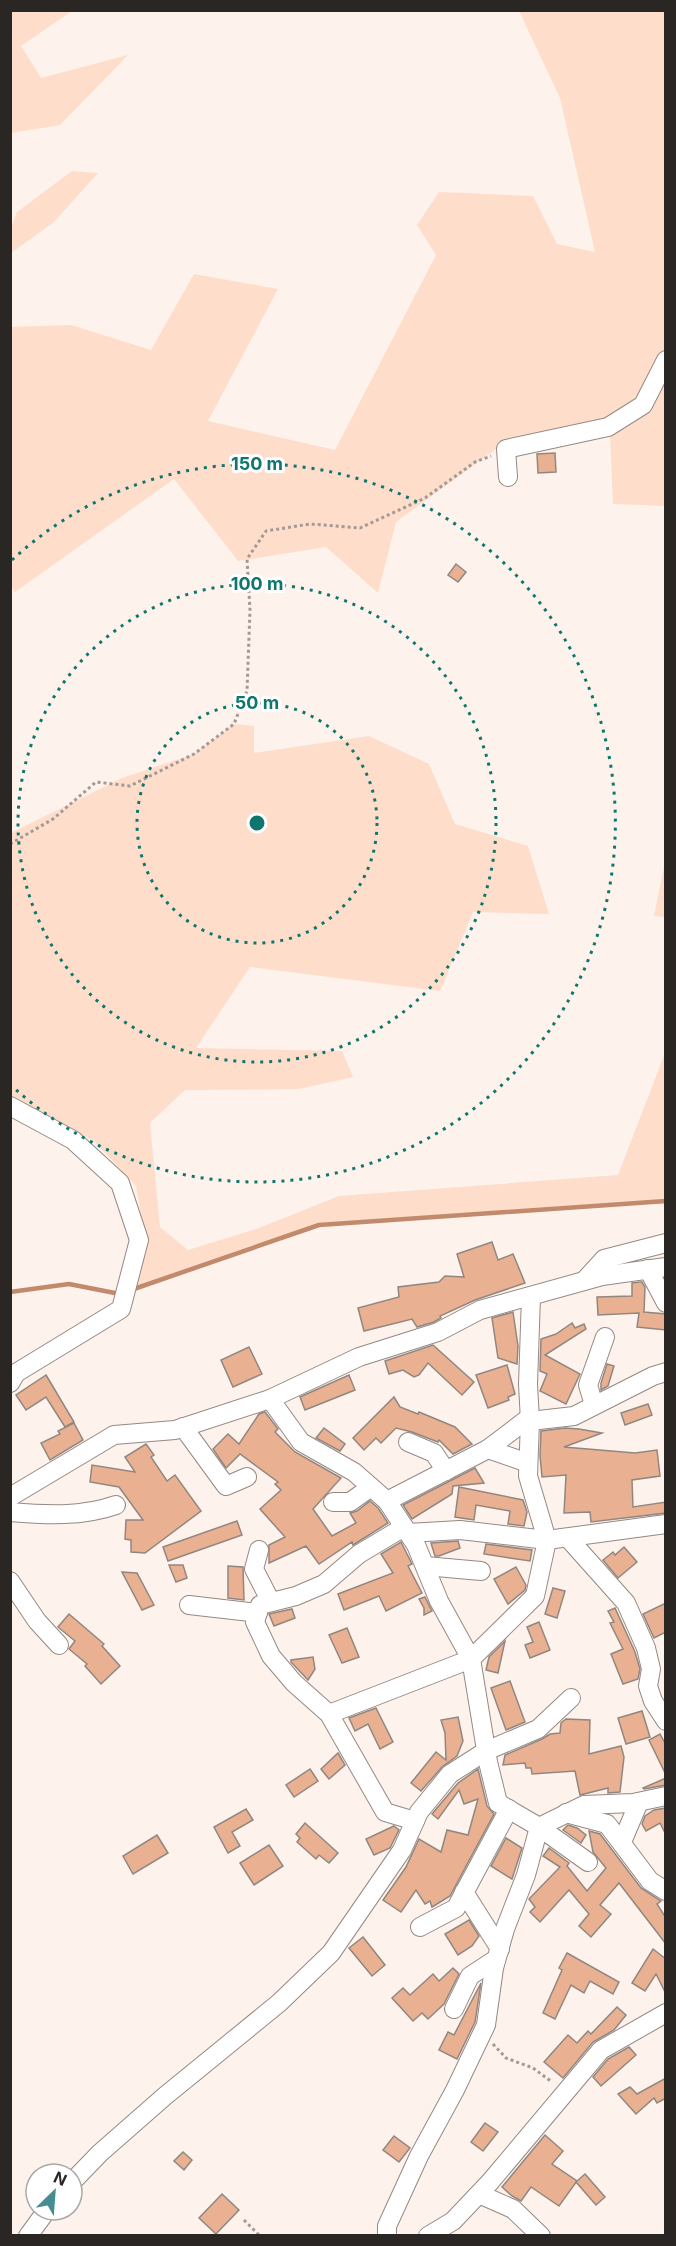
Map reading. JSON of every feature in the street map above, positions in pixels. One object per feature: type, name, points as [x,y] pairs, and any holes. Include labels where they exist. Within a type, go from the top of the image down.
[{"type":"street","points":[[508,477],[506,449],[608,427],[644,405],[666,360]]},
{"type":"street","points":[[10,1106],[73,1140],[120,1183],[139,1240],[121,1309],[16,1374],[10,1383]]},
{"type":"street","points":[[584,1281],[604,1259],[666,1243]]},
{"type":"street","points":[[10,1497],[114,1435],[183,1427],[270,1400],[359,1357],[438,1332],[480,1310],[602,1276],[657,1268],[666,1303]]},
{"type":"street","points":[[329,1714],[471,1659],[535,1596],[547,1540],[528,1476],[531,1297]]},
{"type":"street","points":[[594,1405],[588,1385],[605,1337]]},
{"type":"street","points":[[387,1501],[488,1449],[530,1419],[574,1416],[653,1376],[666,1372]]},
{"type":"street","points":[[270,1400],[301,1442],[354,1472],[387,1501],[416,1545],[439,1601],[471,1659],[486,1751],[498,1803],[539,1827],[588,1862]]},
{"type":"street","points":[[183,1427],[226,1486],[247,1477]]},
{"type":"street","points":[[408,1443],[434,1454],[446,1471]]},
{"type":"street","points":[[488,1449],[528,1463]]},
{"type":"street","points":[[333,1502],[350,1502],[371,1487]]},
{"type":"street","points":[[10,1512],[47,1515],[99,1511],[116,1505]]},
{"type":"street","points":[[189,1605],[264,1608],[324,1584],[359,1554],[406,1530],[460,1530],[547,1540],[666,1524]]},
{"type":"street","points":[[568,1538],[626,1603],[646,1648],[651,1669],[648,1686],[653,1701],[666,1721]]},
{"type":"street","points":[[259,1550],[254,1569],[264,1608],[255,1622],[271,1656],[294,1683],[329,1714],[385,1812],[415,1821]]},
{"type":"street","points":[[425,1566],[481,1571]]},
{"type":"street","points":[[10,1581],[37,1621],[59,1646]]},
{"type":"street","points":[[84,2170],[165,2096],[279,2004],[332,1953],[402,1850],[419,1812],[450,1774],[486,1751],[538,1729],[571,1698]]},
{"type":"street","points":[[387,2235],[387,2226],[419,2157],[486,2025],[498,1954],[526,1875],[539,1827],[584,1805],[639,1802],[666,1796]]},
{"type":"street","points":[[622,1842],[639,1802]]},
{"type":"street","points":[[420,1927],[456,1908],[509,1809]]},
{"type":"street","points":[[566,1813],[608,1824],[650,1881],[666,1892]]},
{"type":"street","points":[[464,1892],[498,1954]]},
{"type":"street","points":[[454,2009],[470,1976],[498,1954]]},
{"type":"street","points":[[428,2235],[453,2221],[479,2194],[601,2050],[666,2013]]},
{"type":"street","points":[[479,2194],[513,2209],[541,2235]]},
{"type":"street","points":[[28,2235],[38,2222]]},
{"type":"path","points":[[10,844],[53,819],[96,782],[130,786],[194,754],[234,724],[247,691],[250,610],[246,559],[266,531],[310,524],[360,528],[424,498],[475,462],[506,449]]},
{"type":"path","points":[[482,2032],[506,2058],[533,2068],[565,2092]]},
{"type":"path","points":[[244,2220],[260,2235]]},
{"type":"shaded area","points":[[11,10],[72,11],[21,46],[41,78],[128,55],[60,125],[11,133]]},
{"type":"shaded area","points":[[519,11],[665,11],[665,356],[641,401],[607,423],[504,443],[396,522],[378,593],[326,547],[238,561],[174,479],[15,592],[10,585],[10,327],[71,325],[151,350],[194,274],[278,289],[208,421],[335,450],[436,255],[417,225],[439,192],[533,196],[557,244],[595,252],[560,98]]},
{"type":"shaded area","points":[[72,171],[98,173],[54,222],[11,253],[11,228],[17,212]]},
{"type":"shaded area","points":[[665,367],[665,506],[613,504],[610,433]]},
{"type":"shaded area","points":[[234,724],[254,726],[254,753],[369,736],[429,764],[455,824],[528,846],[549,914],[473,912],[440,991],[250,967],[196,1048],[342,1051],[353,1077],[299,1089],[185,1090],[150,1123],[160,1227],[188,1250],[259,1228],[339,1196],[618,1175],[665,1053],[665,1205],[653,1203],[319,1225],[132,1290],[145,1239],[136,1186],[94,1141],[11,1096],[11,833],[122,778],[194,754]]},
{"type":"shaded area","points":[[665,862],[665,917],[654,916]]},
{"type":"building","points":[[555,453],[556,472],[538,473],[537,454]]},
{"type":"building","points":[[456,564],[466,572],[458,582],[448,575]]},
{"type":"building","points":[[492,1242],[498,1260],[513,1254],[525,1283],[475,1300],[440,1316],[441,1318],[434,1322],[417,1327],[412,1319],[364,1331],[358,1308],[399,1297],[398,1287],[439,1282],[445,1276],[464,1277],[457,1254]]},
{"type":"building","points":[[642,1282],[645,1287],[644,1312],[666,1314],[666,1330],[637,1327],[639,1313],[598,1315],[597,1297],[632,1296],[632,1283]]},
{"type":"building","points":[[513,1312],[518,1346],[517,1364],[498,1358],[492,1318]]},
{"type":"building","points":[[572,1323],[575,1328],[584,1324],[586,1329],[545,1355],[580,1374],[566,1404],[540,1391],[547,1374],[540,1371],[541,1339],[556,1334]]},
{"type":"building","points":[[433,1345],[474,1382],[462,1395],[428,1363],[419,1375],[414,1377],[403,1370],[389,1374],[385,1361]]},
{"type":"building","points":[[249,1347],[262,1374],[233,1387],[221,1360]]},
{"type":"building","points":[[607,1364],[614,1366],[608,1386],[601,1390],[601,1383]]},
{"type":"building","points":[[507,1365],[515,1394],[508,1397],[509,1400],[488,1408],[476,1375]]},
{"type":"building","points":[[46,1375],[74,1422],[65,1427],[46,1397],[26,1410],[16,1395]]},
{"type":"building","points":[[349,1375],[355,1390],[305,1410],[300,1397]]},
{"type":"building","points":[[394,1397],[400,1407],[455,1427],[472,1444],[453,1454],[439,1440],[438,1442],[396,1428],[381,1443],[376,1438],[364,1450],[353,1438]]},
{"type":"building","points":[[648,1404],[652,1415],[625,1425],[621,1413]]},
{"type":"building","points":[[265,1412],[278,1429],[275,1432],[295,1452],[341,1478],[313,1509],[332,1536],[356,1523],[350,1513],[357,1511],[370,1501],[388,1523],[353,1545],[352,1542],[319,1564],[306,1546],[269,1563],[269,1545],[285,1537],[260,1509],[281,1490],[275,1484],[278,1482],[240,1454],[226,1468],[213,1449],[228,1434],[239,1444],[259,1414]]},
{"type":"building","points":[[74,1423],[83,1440],[50,1460],[41,1443],[60,1434],[58,1431]]},
{"type":"building","points":[[324,1428],[345,1444],[340,1451],[316,1438]]},
{"type":"building","points":[[565,1428],[602,1433],[564,1447],[635,1453],[657,1450],[660,1476],[632,1480],[633,1507],[666,1502],[666,1513],[591,1522],[590,1512],[564,1513],[566,1475],[542,1477],[540,1456],[541,1431]]},
{"type":"building","points":[[146,1444],[154,1455],[151,1457],[167,1481],[175,1475],[201,1511],[145,1553],[131,1552],[131,1540],[125,1539],[126,1520],[143,1520],[119,1487],[90,1482],[92,1465],[135,1472],[125,1457]]},
{"type":"building","points":[[475,1468],[484,1483],[453,1486],[452,1494],[412,1519],[403,1505]]},
{"type":"building","points":[[459,1487],[523,1500],[527,1512],[524,1526],[508,1524],[510,1511],[476,1505],[474,1520],[455,1517]]},
{"type":"building","points":[[237,1521],[242,1535],[168,1561],[163,1547]]},
{"type":"building","points":[[458,1541],[460,1548],[435,1556],[431,1543]]},
{"type":"building","points":[[401,1542],[412,1564],[408,1566],[422,1593],[386,1611],[379,1596],[344,1610],[338,1594],[393,1573],[381,1554]]},
{"type":"building","points":[[486,1544],[532,1550],[530,1561],[484,1554]]},
{"type":"building","points":[[624,1547],[637,1562],[618,1578],[603,1560],[613,1552],[615,1555]]},
{"type":"building","points":[[169,1565],[183,1565],[187,1578],[176,1582]]},
{"type":"building","points":[[228,1566],[243,1567],[244,1600],[228,1598]]},
{"type":"building","points":[[516,1567],[526,1585],[525,1590],[508,1604],[494,1579]]},
{"type":"building","points":[[122,1572],[137,1573],[154,1605],[142,1610]]},
{"type":"building","points":[[553,1588],[565,1591],[557,1618],[545,1614]]},
{"type":"building","points":[[425,1597],[432,1611],[424,1615],[424,1608],[419,1599]]},
{"type":"building","points":[[666,1603],[666,1632],[654,1638],[643,1614]]},
{"type":"building","points":[[615,1608],[635,1652],[640,1669],[638,1679],[623,1684],[611,1654],[623,1649],[610,1623],[614,1622],[608,1611]]},
{"type":"building","points":[[292,1609],[295,1618],[274,1626],[269,1614]]},
{"type":"building","points":[[69,1614],[104,1644],[102,1646],[120,1666],[101,1684],[85,1666],[87,1664],[69,1649],[75,1641],[58,1627]]},
{"type":"building","points":[[539,1622],[550,1650],[530,1658],[525,1645],[533,1642],[527,1627]]},
{"type":"building","points":[[347,1628],[359,1657],[342,1663],[329,1635]]},
{"type":"building","points":[[505,1641],[498,1673],[486,1670],[489,1657]]},
{"type":"building","points":[[313,1657],[315,1669],[308,1680],[291,1660]]},
{"type":"building","points":[[510,1681],[525,1722],[506,1730],[491,1688]]},
{"type":"building","points":[[376,1708],[393,1742],[380,1749],[368,1724],[355,1731],[349,1718]]},
{"type":"building","points":[[642,1711],[650,1737],[626,1744],[618,1718]]},
{"type":"building","points":[[458,1717],[463,1741],[457,1756],[442,1767],[421,1791],[411,1783],[436,1752],[446,1760],[445,1733],[441,1720]]},
{"type":"building","points":[[566,1719],[590,1720],[589,1754],[621,1746],[624,1757],[620,1792],[608,1793],[608,1788],[580,1795],[575,1771],[532,1774],[531,1768],[526,1768],[525,1763],[503,1765],[505,1755],[550,1734],[560,1733],[561,1723]]},
{"type":"building","points":[[660,1734],[666,1745],[666,1775],[649,1740]]},
{"type":"building","points":[[338,1753],[345,1765],[329,1779],[321,1769]]},
{"type":"building","points":[[310,1769],[318,1781],[294,1797],[286,1785]]},
{"type":"building","points":[[478,1769],[487,1806],[494,1814],[450,1896],[432,1907],[430,1901],[425,1904],[416,1890],[401,1912],[383,1900],[406,1867],[419,1839],[441,1852],[447,1830],[468,1835],[478,1799],[464,1804],[459,1790],[438,1819],[432,1814],[458,1783]]},
{"type":"building","points":[[666,1778],[666,1785],[643,1788]]},
{"type":"building","points":[[666,1808],[666,1835],[660,1823],[646,1831],[642,1824],[645,1816],[654,1810]]},
{"type":"building","points":[[246,1809],[253,1820],[232,1832],[240,1846],[228,1853],[214,1827]]},
{"type":"building","points":[[305,1823],[338,1853],[329,1863],[319,1855],[316,1859],[297,1842],[300,1838],[296,1834]]},
{"type":"building","points":[[568,1825],[586,1835],[581,1843],[563,1830]]},
{"type":"building","points":[[394,1826],[399,1830],[390,1848],[374,1855],[366,1839]]},
{"type":"building","points":[[589,1831],[600,1834],[641,1888],[661,1901],[657,1904],[666,1918],[666,1944],[619,1883],[600,1905],[611,1914],[591,1937],[579,1926],[589,1914],[569,1890],[540,1922],[530,1912],[535,1907],[529,1899],[560,1867],[543,1856],[549,1848],[569,1863],[567,1866],[587,1891],[606,1868],[593,1852]]},
{"type":"building","points":[[157,1835],[168,1853],[133,1874],[123,1856]]},
{"type":"building","points":[[506,1838],[522,1848],[512,1879],[491,1866]]},
{"type":"building","points":[[269,1845],[283,1866],[254,1885],[240,1863]]},
{"type":"building","points":[[469,1920],[479,1936],[472,1946],[458,1955],[445,1934]]},
{"type":"building","points":[[363,1937],[385,1965],[372,1976],[349,1948]]},
{"type":"building","points":[[653,1949],[666,1959],[666,1994],[656,1974],[645,1991],[632,1983]]},
{"type":"building","points":[[567,1953],[619,1982],[613,1994],[590,1981],[584,1993],[571,1985],[555,2019],[543,2013],[562,1970],[559,1968]]},
{"type":"building","points":[[453,1968],[459,1974],[444,2004],[428,2019],[422,2013],[413,2021],[392,1998],[403,1988],[410,1995],[433,1974],[439,1981]]},
{"type":"building","points":[[481,1983],[475,2022],[457,2059],[439,2050],[448,2032],[454,2035]]},
{"type":"building","points":[[617,2007],[626,2015],[614,2030],[593,2042],[563,2078],[544,2062],[568,2035],[577,2043],[588,2031],[591,2034]]},
{"type":"building","points":[[629,2047],[636,2055],[601,2086],[593,2077],[608,2059]]},
{"type":"building","points":[[666,2078],[666,2098],[657,2103],[654,2098],[636,2114],[618,2094],[630,2087],[637,2094]]},
{"type":"building","points":[[485,2123],[498,2132],[483,2151],[471,2142]]},
{"type":"building","points":[[545,2135],[563,2151],[552,2164],[577,2181],[559,2206],[531,2187],[521,2201],[502,2187]]},
{"type":"building","points":[[394,2136],[410,2148],[399,2162],[383,2150]]},
{"type":"building","points":[[183,2152],[192,2160],[184,2170],[174,2161]]},
{"type":"building","points":[[585,2174],[605,2197],[596,2205],[576,2182]]},
{"type":"building","points":[[222,2194],[239,2210],[216,2234],[199,2218]]},
{"type":"waterway","points":[[131,1290],[319,1225],[666,1201]]},
{"type":"waterway","points":[[10,1292],[69,1284],[120,1294]]}]
